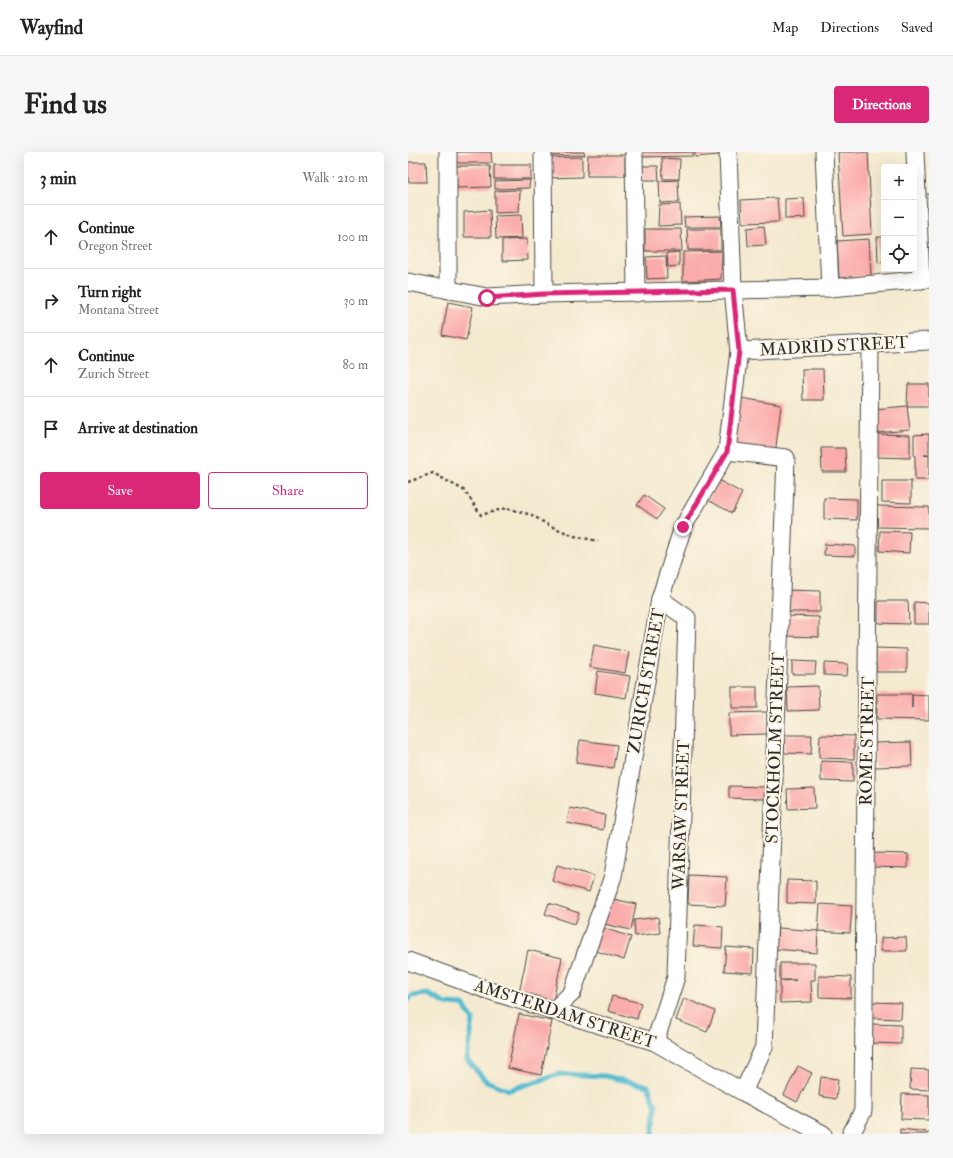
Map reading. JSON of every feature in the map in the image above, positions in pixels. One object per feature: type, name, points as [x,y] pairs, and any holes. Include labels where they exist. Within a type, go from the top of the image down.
[{"type":"street","points":[[448,152],[448,290]]},
{"type":"street","points":[[543,152],[544,294]]},
{"type":"street","points":[[634,152],[636,293]]},
{"type":"street","name":"ZURICH STREET","points":[[553,1010],[572,993],[613,876],[660,599],[683,527],[727,452],[739,351],[733,290],[728,152]]},
{"type":"street","points":[[824,152],[830,288]]},
{"type":"street","points":[[408,282],[487,298],[544,294],[830,288],[925,280],[915,152]]},
{"type":"street","name":"MADRID STREET","points":[[739,351],[929,341]]},
{"type":"street","name":"ROME STREET","points":[[851,1134],[863,1111],[870,344]]},
{"type":"street","name":"STOCKHOLM STREET","points":[[727,452],[786,458],[764,1047],[743,1092]]},
{"type":"street","name":"WARSAW STREET","points":[[655,1042],[676,977],[688,618],[660,599]]},
{"type":"street","name":"AMSTERDAM STREET","points":[[408,961],[490,991],[655,1042],[743,1092],[823,1134]]},
{"type":"path","points":[[408,482],[433,472],[465,492],[481,515],[506,508],[532,514],[548,525],[574,536],[598,541]]},
{"type":"building","points":[[455,152],[491,152],[492,163],[455,163]]},
{"type":"building","points":[[547,152],[584,152],[585,155],[547,156]]},
{"type":"building","points":[[641,152],[693,152],[693,156],[641,157]]},
{"type":"building","points":[[695,152],[719,152],[719,155],[695,157]]},
{"type":"building","points":[[838,152],[868,152],[872,234],[843,236]]},
{"type":"building","points":[[588,155],[625,155],[625,176],[587,176]]},
{"type":"building","points":[[582,157],[582,177],[547,178],[546,158]]},
{"type":"building","points":[[662,158],[680,159],[679,179],[663,179]]},
{"type":"building","points":[[408,162],[426,162],[427,182],[408,182]]},
{"type":"building","points":[[494,165],[531,165],[531,179],[494,179]]},
{"type":"building","points":[[456,166],[490,166],[491,187],[457,188]]},
{"type":"building","points":[[641,166],[658,166],[659,180],[641,180]]},
{"type":"building","points":[[530,180],[529,188],[495,189],[495,181]]},
{"type":"building","points":[[678,180],[679,202],[660,203],[659,181]]},
{"type":"building","points":[[520,190],[519,212],[495,213],[495,191]]},
{"type":"building","points":[[923,194],[929,194],[929,216],[924,216]]},
{"type":"building","points":[[777,198],[779,222],[742,223],[741,200]]},
{"type":"building","points":[[804,198],[805,218],[785,219],[785,199]]},
{"type":"building","points":[[680,204],[681,225],[658,226],[659,205]]},
{"type":"building","points":[[490,210],[491,237],[464,237],[464,212]]},
{"type":"building","points":[[521,215],[522,238],[496,239],[495,216]]},
{"type":"building","points":[[720,216],[721,227],[685,227],[684,217]]},
{"type":"building","points":[[764,226],[766,245],[748,246],[747,228]]},
{"type":"building","points":[[645,229],[681,229],[682,251],[645,251]]},
{"type":"building","points":[[687,229],[721,229],[721,250],[688,250]]},
{"type":"building","points":[[877,237],[881,237],[881,262],[878,263]]},
{"type":"building","points":[[527,239],[528,260],[502,261],[502,240]]},
{"type":"building","points":[[869,239],[871,276],[839,278],[837,241]]},
{"type":"building","points":[[722,251],[721,279],[683,281],[683,252]]},
{"type":"building","points":[[679,252],[679,266],[668,267],[667,253]]},
{"type":"building","points":[[666,256],[667,278],[647,279],[646,257]]},
{"type":"building","points":[[448,302],[473,307],[466,340],[442,335]]},
{"type":"building","points":[[802,369],[823,369],[824,400],[803,400]]},
{"type":"building","points":[[908,384],[929,384],[929,406],[907,406]]},
{"type":"building","points":[[736,397],[781,405],[775,455],[729,449]]},
{"type":"building","points":[[907,406],[910,430],[877,433],[874,409]]},
{"type":"building","points":[[875,434],[910,435],[910,458],[875,457]]},
{"type":"building","points":[[929,434],[929,455],[924,455],[929,456],[929,480],[915,480],[914,435]]},
{"type":"building","points":[[821,448],[845,448],[846,472],[822,472]]},
{"type":"building","points":[[718,480],[742,493],[732,513],[708,500]]},
{"type":"building","points":[[882,481],[911,481],[911,503],[882,502]]},
{"type":"building","points":[[644,495],[664,509],[657,519],[637,505]]},
{"type":"building","points":[[824,498],[857,499],[857,520],[824,519]]},
{"type":"building","points":[[877,506],[929,507],[929,528],[877,527]]},
{"type":"building","points":[[880,531],[910,532],[909,553],[879,551]]},
{"type":"building","points":[[825,544],[855,546],[855,556],[824,555]]},
{"type":"building","points":[[786,590],[820,591],[820,612],[786,612]]},
{"type":"building","points":[[878,601],[908,601],[909,624],[878,623]]},
{"type":"building","points":[[914,602],[929,603],[929,624],[914,624]]},
{"type":"building","points":[[786,616],[819,617],[819,637],[786,636]]},
{"type":"building","points":[[594,645],[629,652],[625,673],[590,667]]},
{"type":"building","points":[[876,648],[907,649],[907,672],[876,672]]},
{"type":"building","points":[[792,661],[816,662],[815,674],[792,674]]},
{"type":"building","points":[[824,663],[848,664],[847,676],[824,675]]},
{"type":"building","points":[[598,671],[630,676],[626,698],[595,693]]},
{"type":"building","points":[[818,686],[819,710],[788,711],[787,687]]},
{"type":"building","points":[[732,687],[757,687],[757,708],[732,708]]},
{"type":"building","points":[[877,694],[929,695],[929,720],[877,719]]},
{"type":"building","points":[[767,712],[767,734],[729,735],[729,713]]},
{"type":"building","points":[[785,735],[812,735],[811,754],[784,753]]},
{"type":"building","points":[[820,735],[854,736],[854,759],[819,758]]},
{"type":"building","points":[[580,740],[617,745],[613,768],[576,763]]},
{"type":"building","points":[[911,742],[912,766],[874,767],[874,743]]},
{"type":"building","points":[[821,761],[853,762],[853,782],[821,781]]},
{"type":"building","points":[[729,786],[765,787],[764,799],[729,798]]},
{"type":"building","points":[[814,788],[815,808],[788,809],[787,789]]},
{"type":"building","points":[[570,808],[605,815],[603,830],[567,823]]},
{"type":"building","points":[[873,853],[908,854],[908,868],[873,867]]},
{"type":"building","points":[[557,865],[594,876],[589,892],[552,881]]},
{"type":"building","points":[[689,875],[727,877],[725,906],[688,904]]},
{"type":"building","points":[[787,880],[816,881],[816,904],[787,903]]},
{"type":"building","points":[[609,898],[636,904],[631,930],[604,924]]},
{"type":"building","points":[[549,903],[579,913],[575,924],[545,914]]},
{"type":"building","points":[[820,904],[852,906],[850,933],[818,931]]},
{"type":"building","points":[[658,917],[660,933],[635,936],[634,920]]},
{"type":"building","points":[[695,925],[723,927],[722,948],[693,946]]},
{"type":"building","points":[[600,927],[631,937],[624,960],[593,950]]},
{"type":"building","points":[[778,928],[818,931],[817,953],[776,949]]},
{"type":"building","points":[[906,937],[907,951],[881,951],[881,938]]},
{"type":"building","points":[[726,947],[754,949],[753,973],[724,971]]},
{"type":"building","points":[[528,950],[562,958],[553,1001],[519,993]]},
{"type":"building","points":[[780,963],[815,963],[815,980],[811,980],[812,1002],[780,1003],[780,981],[796,980],[780,980]]},
{"type":"building","points":[[819,976],[851,977],[851,998],[819,997]]},
{"type":"building","points":[[612,996],[641,1003],[637,1019],[608,1011]]},
{"type":"building","points":[[684,998],[715,1011],[707,1032],[676,1020]]},
{"type":"building","points":[[872,1002],[902,1003],[901,1019],[872,1018]]},
{"type":"building","points":[[519,1014],[552,1021],[541,1075],[508,1068]]},
{"type":"building","points":[[871,1024],[901,1025],[901,1044],[871,1043]]},
{"type":"building","points":[[798,1066],[812,1073],[797,1102],[784,1095]]},
{"type":"building","points":[[911,1069],[929,1070],[929,1090],[910,1089]]},
{"type":"building","points":[[821,1077],[838,1079],[836,1099],[819,1096]]},
{"type":"building","points":[[902,1094],[929,1095],[929,1120],[901,1119]]},
{"type":"building","points":[[900,1129],[929,1132],[929,1134],[900,1134]]},
{"type":"waterway","points":[[408,1000],[412,996],[428,994],[446,1004],[463,1005],[473,1020],[467,1060],[486,1081],[509,1090],[560,1074],[605,1076],[648,1086],[656,1106],[652,1134]]},
{"type":"route","points":[[487,298],[544,294],[733,290],[739,351],[727,452],[683,527]]}]
